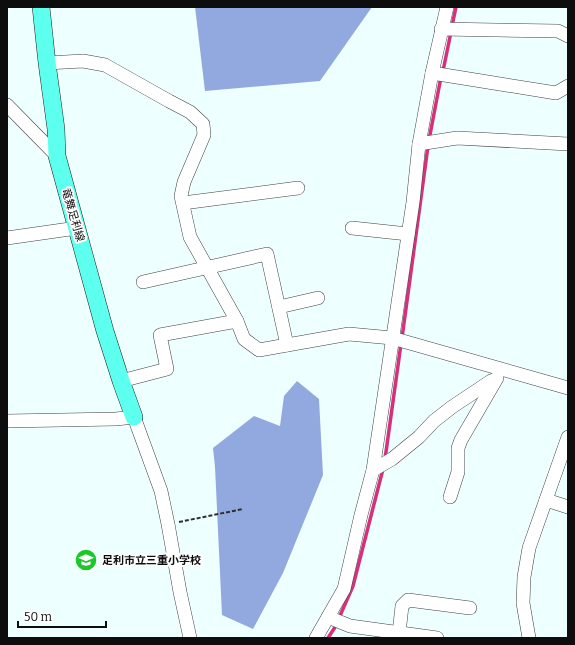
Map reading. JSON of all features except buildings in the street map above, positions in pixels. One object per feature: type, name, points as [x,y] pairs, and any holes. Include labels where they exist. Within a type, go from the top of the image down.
[{"type":"main road","name":"竜舞足利線","points":[[41,7],[56,129],[57,156],[105,331],[134,417]]},
{"type":"street","points":[[316,638],[344,589],[373,470],[408,234],[419,144],[432,72],[447,7]]},
{"type":"street","points":[[441,29],[558,31],[568,36]]},
{"type":"street","points":[[47,63],[83,61],[106,65],[190,112],[203,124],[204,135],[184,182],[181,196],[190,237],[236,321],[244,339],[259,350],[348,334],[392,338],[499,374],[568,388]]},
{"type":"street","points":[[432,72],[556,93],[568,86]]},
{"type":"street","points":[[7,105],[57,156]]},
{"type":"street","points":[[419,144],[457,138],[568,144]]},
{"type":"street","points":[[183,203],[298,188]]},
{"type":"street","points":[[7,238],[77,228]]},
{"type":"street","points":[[352,228],[408,234]]},
{"type":"street","points":[[143,282],[267,254],[287,345]]},
{"type":"street","points":[[279,307],[318,298]]},
{"type":"street","points":[[121,381],[167,369],[160,335],[236,321]]},
{"type":"street","points":[[373,470],[392,459],[419,437],[434,421],[499,374]]},
{"type":"street","points":[[450,497],[458,472],[458,448],[461,440],[499,374]]},
{"type":"street","points":[[7,421],[116,419],[134,417],[161,491],[190,638]]},
{"type":"street","points":[[529,638],[523,603],[524,577],[529,548],[568,437]]},
{"type":"street","points":[[546,500],[568,507]]},
{"type":"street","points":[[399,633],[402,606],[408,600],[470,608]]},
{"type":"street","points":[[328,617],[350,626],[437,638]]},
{"type":"path","points":[[168,524],[243,509]]},
{"type":"shaded area","points":[[195,7],[372,7],[320,81],[205,91]]},
{"type":"shaded area","points":[[297,381],[319,399],[323,475],[283,573],[253,629],[222,615],[213,448],[254,416],[280,426],[284,396]]},
{"type":"waterway","points":[[452,26],[456,7]]},
{"type":"waterway","points":[[443,71],[451,32]]},
{"type":"waterway","points":[[429,140],[441,77]]},
{"type":"waterway","points":[[402,338],[428,146]]},
{"type":"waterway","points":[[385,459],[401,344]]},
{"type":"waterway","points":[[339,618],[353,586],[383,469]]},
{"type":"waterway","points":[[328,638],[337,624]]},
{"type":"place","name":"足利市立三重小学校","points":[[86,560]]}]
